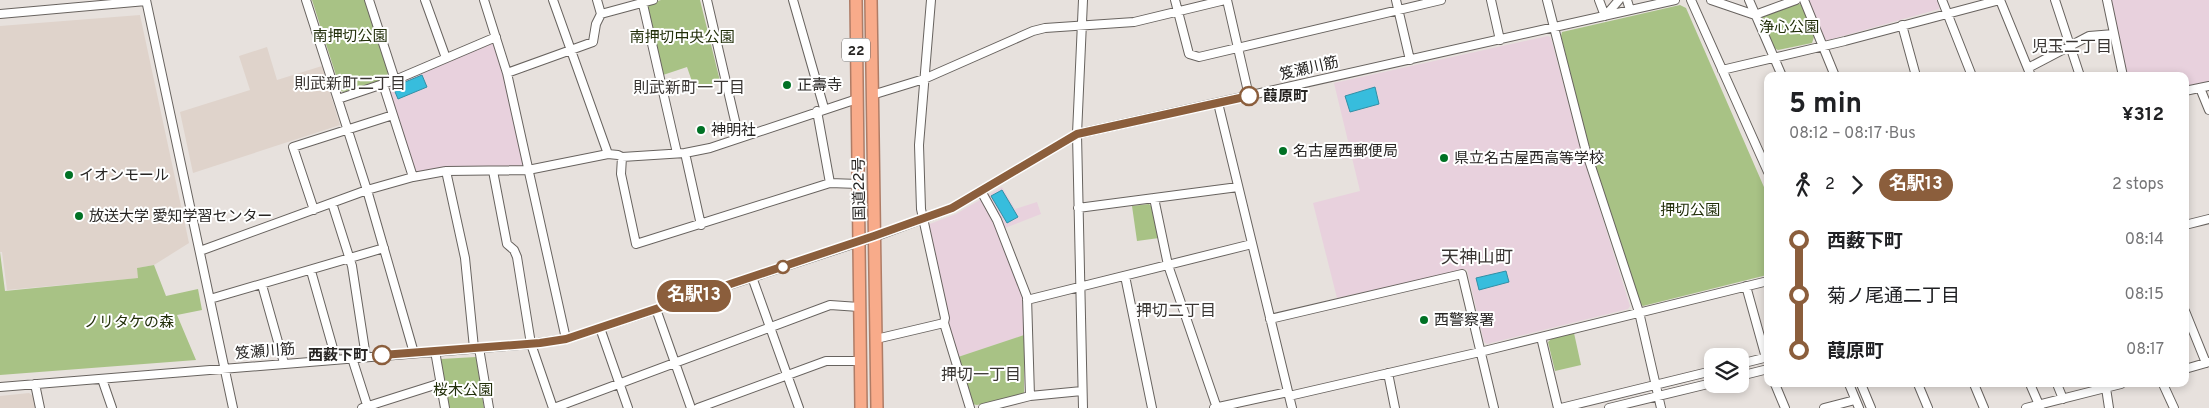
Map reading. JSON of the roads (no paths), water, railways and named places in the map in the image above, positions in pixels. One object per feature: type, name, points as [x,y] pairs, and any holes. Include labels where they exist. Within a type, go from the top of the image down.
[{"type":"highway","name":"国道22号","points":[[856,0],[861,408]]},
{"type":"highway","name":"国道22号","points":[[871,0],[877,408]]},
{"type":"street","points":[[306,0],[367,190],[414,352]]},
{"type":"street","points":[[369,0],[395,80]]},
{"type":"street","points":[[425,0],[446,58]]},
{"type":"street","points":[[484,0],[507,72],[566,339]]},
{"type":"street","points":[[553,0],[569,50],[608,154]]},
{"type":"street","points":[[507,72],[593,42],[596,24],[601,14],[597,0]]},
{"type":"street","points":[[601,14],[642,1],[653,0]]},
{"type":"street","points":[[707,0],[739,138]]},
{"type":"street","points":[[793,0],[821,110],[830,183]]},
{"type":"street","points":[[931,0],[919,145],[923,219],[945,318],[944,323],[970,408]]},
{"type":"street","points":[[1083,0],[1077,134],[1083,408]]},
{"type":"street","points":[[1175,0],[1189,54],[1199,57],[1441,0]]},
{"type":"street","points":[[872,95],[924,79],[1033,31],[1045,28],[1134,22],[1226,0],[1249,96]]},
{"type":"street","points":[[1396,0],[1410,60]]},
{"type":"street","points":[[1491,0],[1500,40]]},
{"type":"street","points":[[1547,0],[1585,148],[1639,312],[1661,408]]},
{"type":"street","points":[[1599,0],[1606,16],[1619,0]]},
{"type":"street","points":[[1627,0],[1630,10]]},
{"type":"street","name":"笈瀬川筋","points":[[0,387],[530,344],[566,339],[858,242],[952,208],[1077,134],[1675,0]]},
{"type":"street","points":[[1691,0],[1764,163]]},
{"type":"street","points":[[1711,0],[1755,15],[1796,0]]},
{"type":"street","points":[[1749,0],[1780,72]]},
{"type":"street","points":[[1804,0],[1833,72]]},
{"type":"street","points":[[1942,0],[1970,72]]},
{"type":"street","points":[[1722,70],[2000,0],[2029,72],[2089,36],[2114,34]]},
{"type":"street","points":[[2056,0],[2079,72]]},
{"type":"street","points":[[2107,0],[2122,72]]},
{"type":"street","points":[[0,14],[146,1],[233,408]]},
{"type":"street","points":[[642,1],[681,153],[702,225]]},
{"type":"street","points":[[1902,25],[1915,72]]},
{"type":"street","points":[[338,99],[395,80],[496,37]]},
{"type":"street","points":[[383,84],[413,177]]},
{"type":"street","points":[[2189,90],[2209,86]]},
{"type":"street","points":[[2200,88],[2209,110]]},
{"type":"street","points":[[200,251],[367,190],[413,177],[446,171],[528,170],[608,154],[622,157],[681,153],[710,148],[857,99]]},
{"type":"street","points":[[1218,103],[1292,408]]},
{"type":"street","points":[[314,210],[293,147],[393,115]]},
{"type":"street","points":[[622,157],[620,174],[636,244],[702,225],[830,183],[858,184]]},
{"type":"street","points":[[446,171],[465,258],[477,348],[488,408]]},
{"type":"street","points":[[493,171],[507,244],[514,250],[517,257],[530,344],[553,408],[830,305],[859,307]]},
{"type":"street","points":[[1078,208],[1238,187]]},
{"type":"street","points":[[981,191],[997,220],[1027,300],[1030,396]]},
{"type":"street","points":[[1154,198],[1168,265],[1216,408],[1480,352],[1764,282]]},
{"type":"street","points":[[332,203],[350,259],[366,356]]},
{"type":"street","points":[[2189,224],[2209,219]]},
{"type":"street","points":[[1027,300],[1252,244]]},
{"type":"street","points":[[210,299],[311,271],[384,248]]},
{"type":"street","points":[[311,271],[336,359]]},
{"type":"street","points":[[1270,320],[1462,274],[1494,408]]},
{"type":"street","points":[[1124,276],[1152,408]]},
{"type":"street","points":[[752,277],[799,408]]},
{"type":"street","points":[[262,285],[284,364]]},
{"type":"street","points":[[1746,286],[1764,347]]},
{"type":"street","points":[[656,309],[691,408]]},
{"type":"street","points":[[2189,320],[2207,362],[2189,368]]},
{"type":"street","points":[[876,339],[944,323]]},
{"type":"street","points":[[600,328],[628,408]]},
{"type":"street","points":[[1541,337],[1560,408],[1704,373]]},
{"type":"street","points":[[435,351],[445,408]]},
{"type":"street","points":[[352,358],[366,407],[441,383]]},
{"type":"street","points":[[1749,362],[1764,358]]},
{"type":"street","points":[[698,408],[826,361],[860,361]]},
{"type":"street","points":[[1749,374],[1764,370]]},
{"type":"street","points":[[1388,373],[1395,408]]},
{"type":"street","points":[[102,379],[112,408]]},
{"type":"street","points":[[35,384],[40,408]]},
{"type":"street","points":[[1609,408],[1704,385]]},
{"type":"street","points":[[1776,387],[1785,408]]},
{"type":"street","points":[[1824,408],[1857,404],[1850,387]]},
{"type":"street","points":[[1861,387],[1871,408]]},
{"type":"street","points":[[1919,387],[1928,408]]},
{"type":"street","points":[[1975,387],[1984,408]]},
{"type":"street","points":[[2031,387],[2040,406]]},
{"type":"street","points":[[2058,387],[2063,399]]},
{"type":"street","points":[[2026,408],[2110,387]]},
{"type":"street","points":[[2164,387],[2174,408]]},
{"type":"street","points":[[2106,388],[2110,408]]},
{"type":"street","points":[[983,408],[1030,396],[1082,391]]},
{"type":"water","points":[[422,75],[427,87],[398,99],[393,87]]},
{"type":"water","points":[[1375,87],[1379,104],[1350,112],[1345,96]]},
{"type":"water","points":[[1002,190],[1018,217],[1007,223],[991,196]]},
{"type":"water","points":[[1506,271],[1509,282],[1479,290],[1476,278]]},
{"type":"place","name":"正壽寺","points":[[787,85]]},
{"type":"place","name":"葭原町","points":[[1249,96]]},
{"type":"place","name":"神明社","points":[[701,130]]},
{"type":"place","name":"名古屋西郵便局","points":[[1283,151]]},
{"type":"place","name":"県立名古屋西高等学校","points":[[1444,158]]},
{"type":"place","name":"イオンモール","points":[[69,175]]},
{"type":"place","name":"放送大学 愛知学習センター","points":[[79,216]]},
{"type":"place","name":"西警察署","points":[[1424,320]]},
{"type":"place","name":"西薮下町","points":[[382,355]]},
{"type":"district","name":"児玉二丁目","points":[[2072,46]]},
{"type":"district","name":"則武新町二丁目","points":[[350,83]]},
{"type":"district","name":"則武新町一丁目","points":[[689,87]]},
{"type":"district","name":"天神山町","points":[[1477,257]]},
{"type":"district","name":"押切二丁目","points":[[1176,310]]},
{"type":"district","name":"押切一丁目","points":[[981,374]]},
{"type":"park label","name":"浄心公園","points":[[1789,27]]},
{"type":"park label","name":"南押切公園","points":[[350,36]]},
{"type":"park label","name":"南押切中央公園","points":[[682,37]]},
{"type":"park label","name":"押切公園","points":[[1690,210]]},
{"type":"park label","name":"ノリタケの森","points":[[129,322]]},
{"type":"park label","name":"桜木公園","points":[[463,390]]}]
